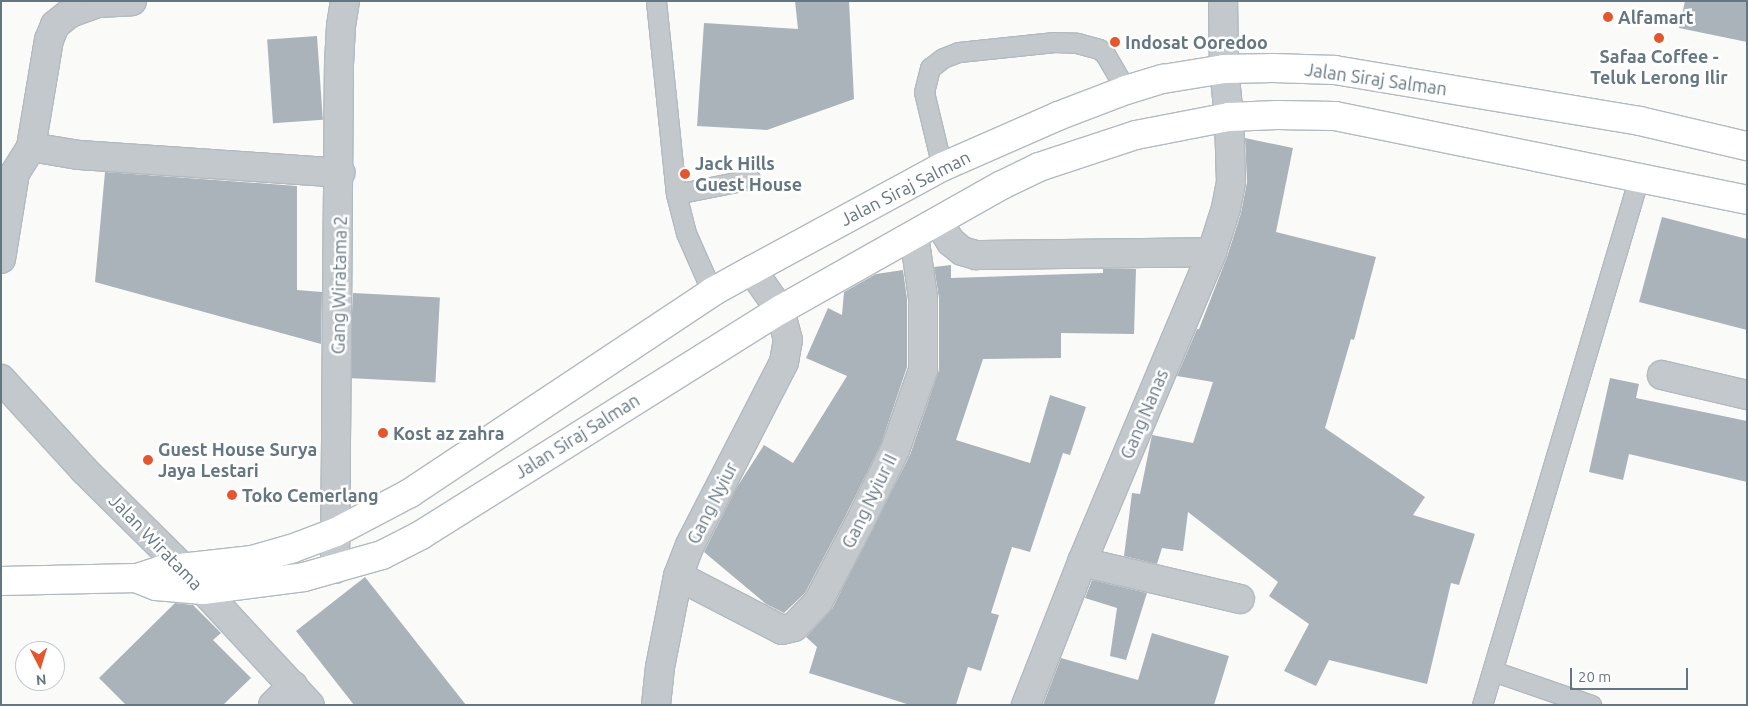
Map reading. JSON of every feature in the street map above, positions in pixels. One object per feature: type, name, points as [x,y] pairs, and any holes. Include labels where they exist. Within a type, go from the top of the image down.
[{"type":"street","points":[[1,259],[14,173],[31,147],[49,40],[55,25],[70,13],[98,3],[132,1]]},
{"type":"street","name":"Gang Wiratama 2","points":[[335,569],[340,54],[345,1]]},
{"type":"street","name":"Gang Nanas","points":[[1026,705],[1082,562],[1212,252],[1226,208],[1231,182],[1229,117],[1224,69],[1223,1]]},
{"type":"street","name":"Jalan Siraj Salman","points":[[1,581],[137,578],[151,573],[182,567],[252,560],[291,549],[336,532],[410,493],[712,292],[752,270],[942,167],[1058,116],[1126,90],[1163,79],[1224,69],[1306,68],[1379,76],[1640,121],[1747,146]]},
{"type":"street","name":"Jalan Siraj Salman","points":[[137,578],[156,586],[202,590],[294,578],[335,569],[382,555],[421,536],[780,310],[1032,171],[1095,147],[1179,125],[1229,117],[1277,115],[1335,116],[1747,200]]},
{"type":"street","points":[[31,147],[79,154],[340,173]]},
{"type":"street","points":[[938,222],[951,242],[962,251],[976,254],[1212,252]]},
{"type":"street","name":"Gang Nyiur II","points":[[678,576],[782,630],[794,627],[818,602],[895,450],[923,370],[923,298],[914,235]]},
{"type":"street","points":[[752,270],[780,310]]},
{"type":"street","name":"Gang Nyiur","points":[[656,705],[660,667],[678,576],[690,545],[784,362],[788,340],[780,310]]},
{"type":"street","points":[[1662,375],[1747,395]]},
{"type":"street","name":"Jalan Wiratama","points":[[1,379],[84,470],[182,567],[302,695]]},
{"type":"street","points":[[1082,562],[1240,599]]},
{"type":"street","points":[[273,705],[302,695]]},
{"type":"lane","points":[[656,1],[676,194],[686,233],[712,292]]},
{"type":"lane","points":[[942,167],[924,92],[930,68],[943,58],[958,52],[1054,42],[1077,42],[1099,49],[1105,54],[1126,90]]},
{"type":"lane","points":[[1482,705],[1639,177]]},
{"type":"lane","points":[[676,194],[751,179]]},
{"type":"lane","points":[[1493,671],[1591,705]]},
{"type":"building","points":[[795,1],[849,1],[854,99],[767,130],[697,126],[704,23],[798,29]]},
{"type":"building","points":[[1685,1],[1747,1],[1747,42],[1679,28]]},
{"type":"building","points":[[317,36],[323,120],[273,123],[267,39]]},
{"type":"building","points":[[1245,138],[1293,148],[1276,232],[1376,257],[1354,340],[1351,339],[1325,428],[1425,497],[1413,515],[1475,534],[1459,585],[1451,583],[1427,684],[1329,660],[1316,686],[1284,671],[1309,624],[1269,596],[1278,582],[1188,512],[1183,551],[1162,548],[1157,564],[1124,556],[1132,493],[1140,494],[1152,435],[1193,443],[1213,382],[1177,376],[1197,329],[1199,329],[1227,257],[1241,213],[1247,182]]},
{"type":"building","points":[[105,172],[297,186],[297,290],[322,292],[321,344],[95,282]]},
{"type":"building","points":[[1662,217],[1747,239],[1747,330],[1639,302]]},
{"type":"building","points":[[951,265],[951,278],[1103,273],[1103,269],[1136,269],[1134,334],[1061,333],[1061,358],[983,359],[956,440],[1030,463],[1050,395],[1086,407],[1070,455],[1063,453],[1030,552],[1012,547],[991,613],[999,615],[981,671],[968,667],[956,705],[910,705],[809,673],[817,647],[806,637],[832,609],[910,455],[939,370],[939,298],[934,267]]},
{"type":"building","points":[[903,270],[907,299],[907,367],[881,444],[805,593],[784,613],[766,604],[704,552],[737,487],[764,445],[793,463],[847,376],[806,358],[828,308],[842,315],[844,292],[876,274]]},
{"type":"building","points":[[353,293],[440,298],[435,382],[349,378]]},
{"type":"building","points":[[1610,378],[1639,384],[1636,398],[1747,421],[1747,482],[1629,454],[1623,480],[1589,472]]},
{"type":"building","points":[[365,577],[466,705],[354,705],[296,631]]},
{"type":"building","points":[[1092,580],[1147,593],[1126,660],[1110,656],[1117,608],[1085,598]]},
{"type":"building","points":[[175,603],[193,605],[221,633],[213,640],[251,678],[223,705],[126,705],[99,678]]},
{"type":"building","points":[[1152,633],[1229,656],[1214,705],[1043,705],[1061,658],[1138,680]]},
{"type":"place","name":"Alfamart","points":[[1608,17]]},
{"type":"place","name":"Safaa Coffee - Teluk Lerong Ilir","points":[[1659,38]]},
{"type":"place","name":"Indosat Ooredoo","points":[[1115,42]]},
{"type":"place","name":"Jack Hills Guest House","points":[[685,174]]},
{"type":"place","name":"Kost az zahra","points":[[383,433]]},
{"type":"place","name":"Guest House Surya Jaya Lestari","points":[[148,460]]},
{"type":"place","name":"Toko Cemerlang","points":[[232,495]]}]
